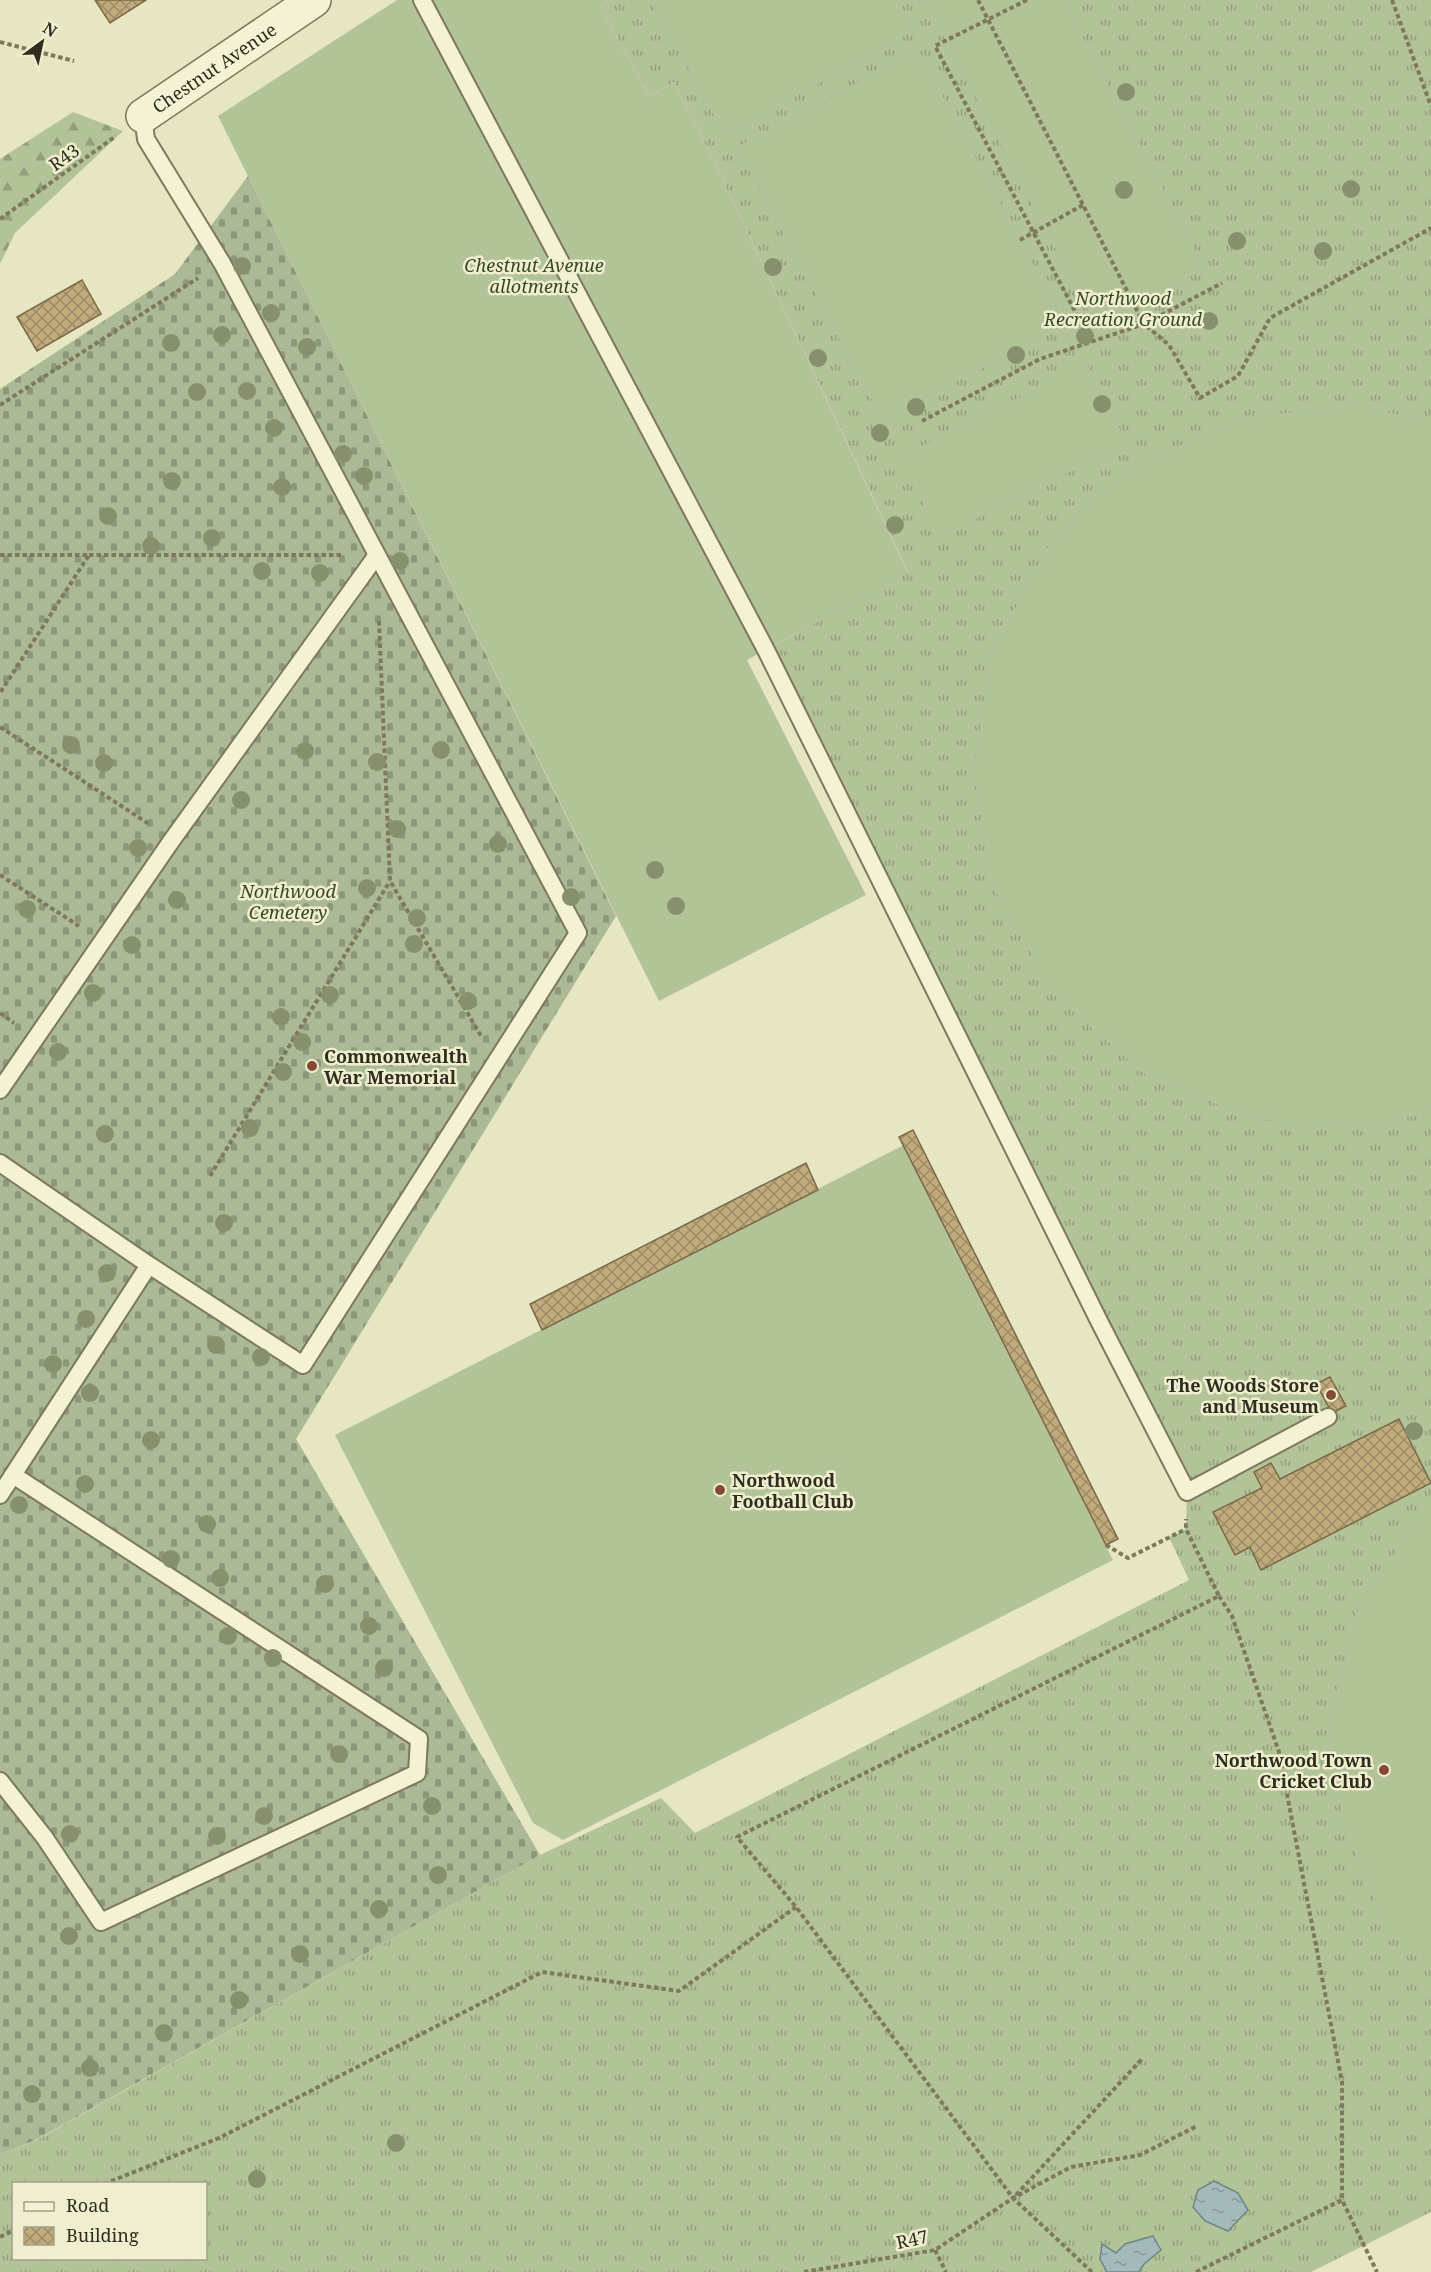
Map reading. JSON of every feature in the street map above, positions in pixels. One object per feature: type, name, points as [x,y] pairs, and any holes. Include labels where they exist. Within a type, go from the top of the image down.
[{"type":"street","name":"Chestnut Avenue","points":[[143,116],[314,0]]},
{"type":"lane","points":[[422,0],[766,650],[1100,1323],[1187,1492],[1328,1417]]},
{"type":"lane","points":[[0,1163],[149,1265],[303,1365],[578,933],[222,263],[146,139],[143,116]]},
{"type":"lane","points":[[0,1090],[172,840],[377,555]]},
{"type":"lane","points":[[0,1495],[149,1265]]},
{"type":"lane","points":[[0,1781],[45,1838],[101,1922],[417,1773],[419,1739],[13,1475]]},
{"type":"path","points":[[978,0],[1144,324],[1169,345],[1200,398],[1238,376],[1269,318],[1431,228]]},
{"type":"path","points":[[1027,0],[935,46],[1077,315]]},
{"type":"path","points":[[1392,0],[1431,106]]},
{"type":"path","points":[[0,42],[74,61]]},
{"type":"path","name":"R43","points":[[0,219],[143,116]]},
{"type":"path","points":[[1020,240],[1083,206]]},
{"type":"path","points":[[0,405],[222,263]]},
{"type":"path","points":[[922,421],[1040,359],[1144,324],[1222,283]]},
{"type":"path","points":[[0,555],[377,555]]},
{"type":"path","points":[[0,693],[89,555]]},
{"type":"path","points":[[379,614],[390,882],[497,1063]]},
{"type":"path","points":[[0,727],[172,840]]},
{"type":"path","points":[[0,875],[102,941]]},
{"type":"path","points":[[210,1176],[390,882]]},
{"type":"path","points":[[1187,1492],[1186,1529],[1219,1596],[1232,1616],[1279,1752],[1342,2082],[1342,2200],[1377,2272]]},
{"type":"path","points":[[1106,1545],[1128,1558],[1186,1529]]},
{"type":"path","points":[[1092,2272],[1013,2198],[796,1907],[737,1837],[1219,1596]]},
{"type":"path","points":[[109,2182],[219,2138],[542,1972],[679,1991],[796,1907]]},
{"type":"path","points":[[1013,2198],[1142,2059]]},
{"type":"path","points":[[1013,2198],[1071,2167],[1140,2155],[1197,2126]]},
{"type":"path","name":"R47","points":[[804,2272],[935,2250],[1013,2198]]},
{"type":"path","points":[[1196,2272],[1342,2200]]},
{"type":"path","points":[[935,2250],[946,2272]]},
{"type":"green space","name":"Chestnut Avenue allotments","points":[[397,0],[611,0],[600,7],[650,97],[674,82],[713,159],[908,573],[747,660],[866,895],[659,1001],[218,116]]},
{"type":"green space","name":"Northwood Recreation Ground","points":[[611,0],[1431,0],[1431,2212],[1311,2272],[0,2272],[0,2154],[35,2141],[540,1855],[661,1798],[695,1833],[1189,1580],[1169,1537],[1186,1529],[1187,1492],[766,650],[908,572],[713,159],[674,82],[650,97],[600,7]]},
{"type":"green space","points":[[650,0],[897,0],[914,31],[725,135]]},
{"type":"green space","points":[[924,0],[1063,0],[1205,268],[1098,329]]},
{"type":"green space","points":[[918,50],[1065,324],[883,421],[737,147]]},
{"type":"green space","points":[[73,112],[123,131],[15,233],[0,264],[0,159]]},
{"type":"green space","name":"Northwood Cemetery","points":[[248,176],[616,916],[296,1439],[540,1855],[34,2141],[0,2154],[0,389],[175,274]]},
{"type":"green space","points":[[1087,364],[1127,443],[940,537],[900,457]]},
{"type":"green space","points":[[1362,406],[1431,423],[1431,1111],[1371,1127],[1252,1119],[1143,1073],[1054,994],[995,890],[973,772],[991,654],[1047,548],[1134,466],[1243,417]]},
{"type":"green space","name":"Northwood Football Club","points":[[904,1145],[1113,1560],[563,1840],[533,1823],[335,1435]]},
{"type":"green space","name":"Northwood Town Cricket Club","points":[[1431,1507],[1431,1971],[1386,1924],[1342,1824],[1332,1715],[1358,1609],[1417,1519]]},
{"type":"water","points":[[1214,2181],[1238,2193],[1248,2210],[1228,2231],[1205,2221],[1193,2207],[1198,2190]]},
{"type":"water","points":[[1153,2236],[1161,2250],[1144,2264],[1139,2272],[1107,2272],[1100,2259],[1102,2244],[1116,2253],[1125,2244]]},
{"type":"building","points":[[95,0],[146,0],[110,23]]},
{"type":"building","points":[[82,280],[101,314],[37,351],[17,317]]},
{"type":"building","points":[[913,1130],[1118,1539],[1106,1545],[899,1137]]},
{"type":"building","points":[[806,1163],[818,1190],[542,1330],[530,1304]]},
{"type":"building","name":"The Woods Store and Museum","points":[[1330,1377],[1346,1406],[1332,1413],[1316,1384]]},
{"type":"building","points":[[1399,1419],[1431,1483],[1261,1570],[1250,1547],[1235,1555],[1213,1512],[1262,1488],[1254,1472],[1271,1463],[1280,1479]]},
{"type":"place","name":"Commonwealth War Memorial","points":[[312,1066]]},
{"type":"place","name":"The Woods Store and Museum","points":[[1331,1395]]},
{"type":"place","name":"Northwood Football Club","points":[[720,1490]]},
{"type":"place","name":"Northwood Town Cricket Club","points":[[1384,1770]]}]
